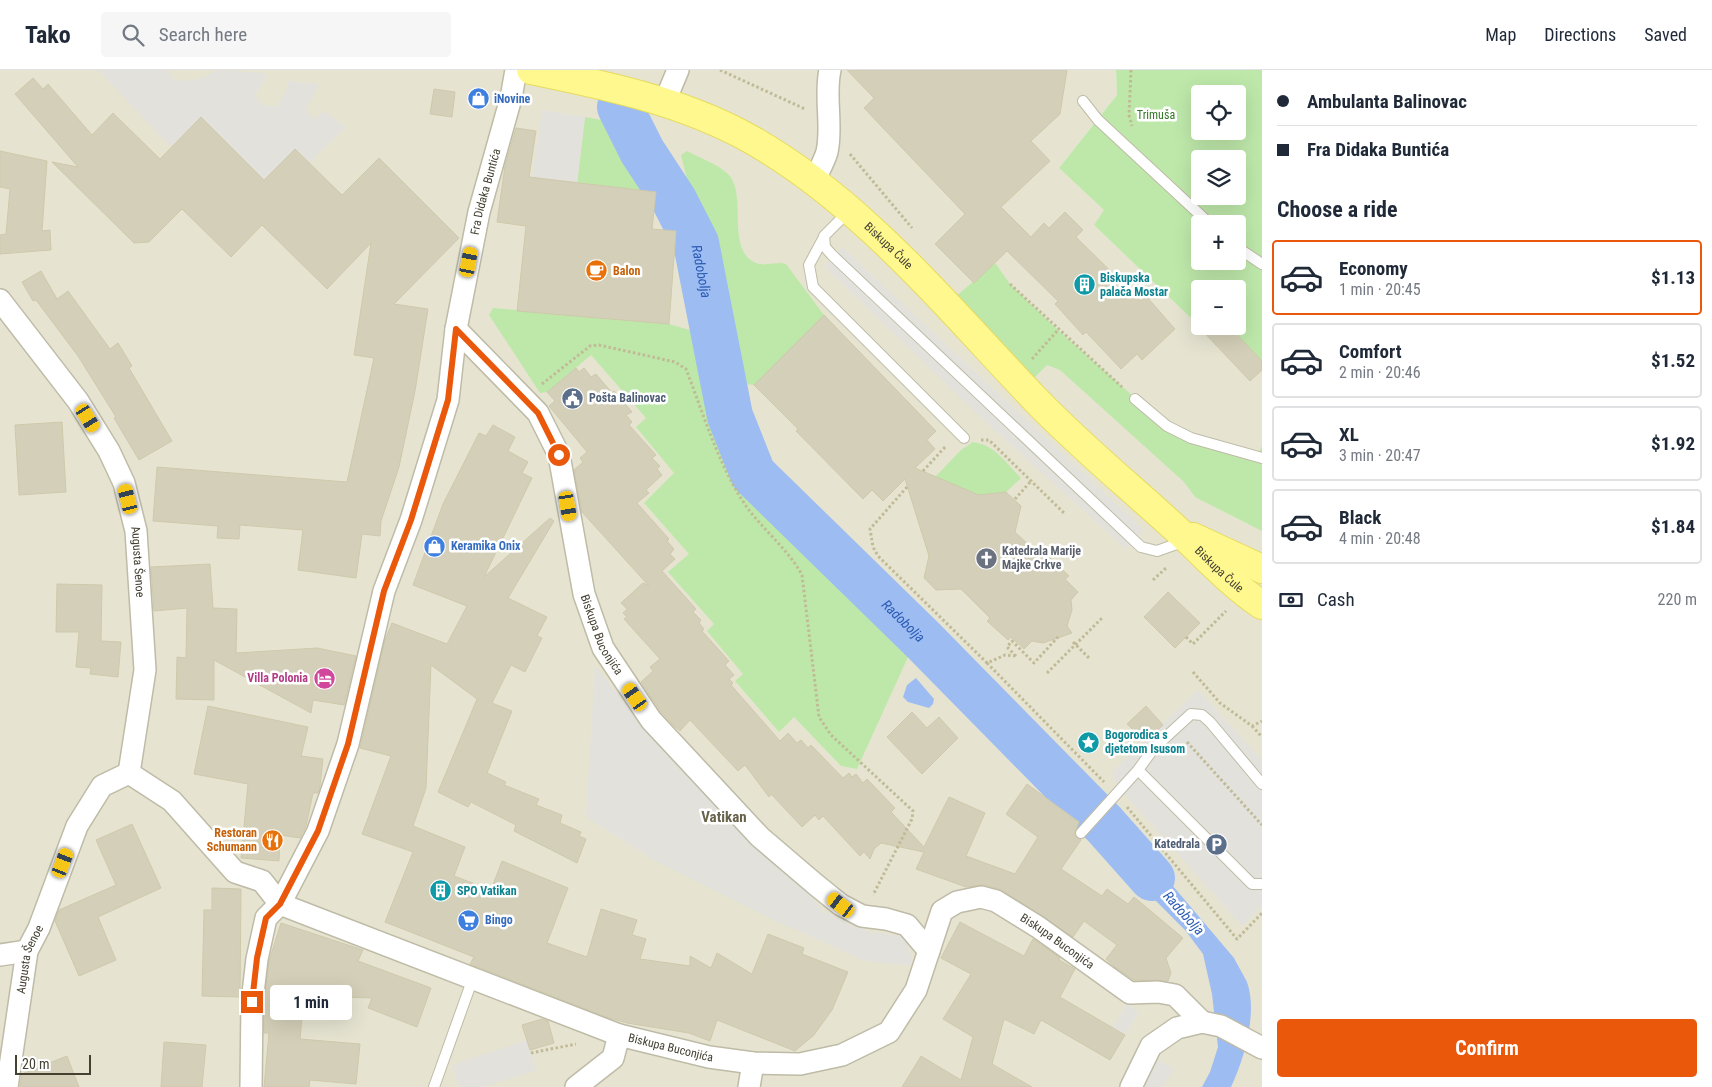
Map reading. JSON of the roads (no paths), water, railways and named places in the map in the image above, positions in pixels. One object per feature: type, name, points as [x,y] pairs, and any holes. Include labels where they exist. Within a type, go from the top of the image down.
[{"type":"main road","name":"Biskupa Čule","points":[[531,70],[665,101],[691,111],[745,136],[814,181],[850,210],[947,304],[1075,440],[1253,599]]},
{"type":"main road","name":"Biskupa Čule","points":[[1183,535],[1262,569]]},
{"type":"street","name":"Fra Didaka Buntića","points":[[251,1087],[252,1002],[257,958],[266,918],[280,904],[318,831],[348,744],[384,591],[411,520],[448,400],[456,329],[479,212],[511,98],[516,70]]},
{"type":"street","points":[[665,101],[678,70]]},
{"type":"street","points":[[814,181],[827,153],[829,130],[828,81],[830,70]]},
{"type":"street","name":"Augusta Šenoe","points":[[0,300],[78,401],[109,451],[124,483],[136,530],[145,670],[129,773],[102,786],[77,826],[39,928],[27,951],[7,1087]]},
{"type":"street","name":"Biskupa Buconjića","points":[[456,329],[538,413],[559,455],[584,594],[604,648],[651,720],[760,837],[841,905],[862,916],[908,925],[929,951]]},
{"type":"street","points":[[129,773],[172,801],[235,872],[262,881],[280,904]]},
{"type":"street","name":"Biskupa Buconjića","points":[[280,904],[473,978],[618,1041],[753,1063],[800,1064],[842,1055],[889,1032],[916,990],[942,911],[957,902],[981,897],[996,901],[1038,927],[1130,993],[1158,992],[1174,995],[1202,1022]]},
{"type":"street","points":[[0,955],[27,951]]},
{"type":"street","name":"Biskupa Buconjića","points":[[1131,1087],[1152,1046],[1176,1028],[1202,1022],[1221,1026],[1260,1046]]},
{"type":"street","name":"Biskupa Buconjića","points":[[576,1087],[613,1058],[618,1041]]},
{"type":"street","points":[[749,1087],[753,1063]]},
{"type":"lane","points":[[1083,101],[1098,120],[1200,215]]},
{"type":"lane","points":[[850,210],[824,236],[809,265],[813,287],[961,436]]},
{"type":"lane","points":[[824,236],[825,247],[832,255],[1141,547],[1157,551],[1183,535]]},
{"type":"lane","points":[[1246,253],[1262,264]]},
{"type":"lane","points":[[1136,399],[1166,426],[1191,438],[1262,458]]},
{"type":"lane","points":[[1082,832],[1138,770],[1154,748],[1191,714],[1202,715],[1262,784]]},
{"type":"lane","points":[[1138,770],[1252,884],[1262,884]]},
{"type":"lane","points":[[434,1087],[473,978]]},
{"type":"water","points":[[916,678],[934,699],[933,704],[929,708],[908,702],[903,697],[907,685]]},
{"type":"water","points":[[1117,820],[1234,958],[1247,982],[1251,1007],[1248,1036],[1241,1063],[1231,1087],[1202,1087],[1210,1072],[1218,1047],[1212,994],[1203,954],[1185,930],[1098,843]]},
{"type":"waterway","name":"Radobolja","points":[[620,107],[642,151],[674,200],[696,243],[730,416],[753,474],[921,638],[1104,824],[1152,878]]},
{"type":"place","name":"iNovine","points":[[478,99]]},
{"type":"place","name":"Balon","points":[[597,271]]},
{"type":"place","name":"Biskupska palača Mostar","points":[[1084,285]]},
{"type":"place","name":"Pošta Balinovac","points":[[573,398]]},
{"type":"place","name":"Keramika Onix","points":[[435,546]]},
{"type":"place","name":"Katedrala Marije Majke Crkve","points":[[986,558]]},
{"type":"place","name":"Villa Polonia","points":[[324,678]]},
{"type":"place","name":"Bogorodica s djetetom Isusom","points":[[1089,742]]},
{"type":"place","name":"Restoran Schumann","points":[[273,840]]},
{"type":"place","name":"Katedrala","points":[[1216,844]]},
{"type":"place","name":"SPO Vatikan","points":[[441,891]]},
{"type":"place","name":"Bingo","points":[[469,920]]},
{"type":"district","name":"Vatikan","points":[[724,817]]},
{"type":"park label","name":"Trimuša","points":[[1156,115]]}]
